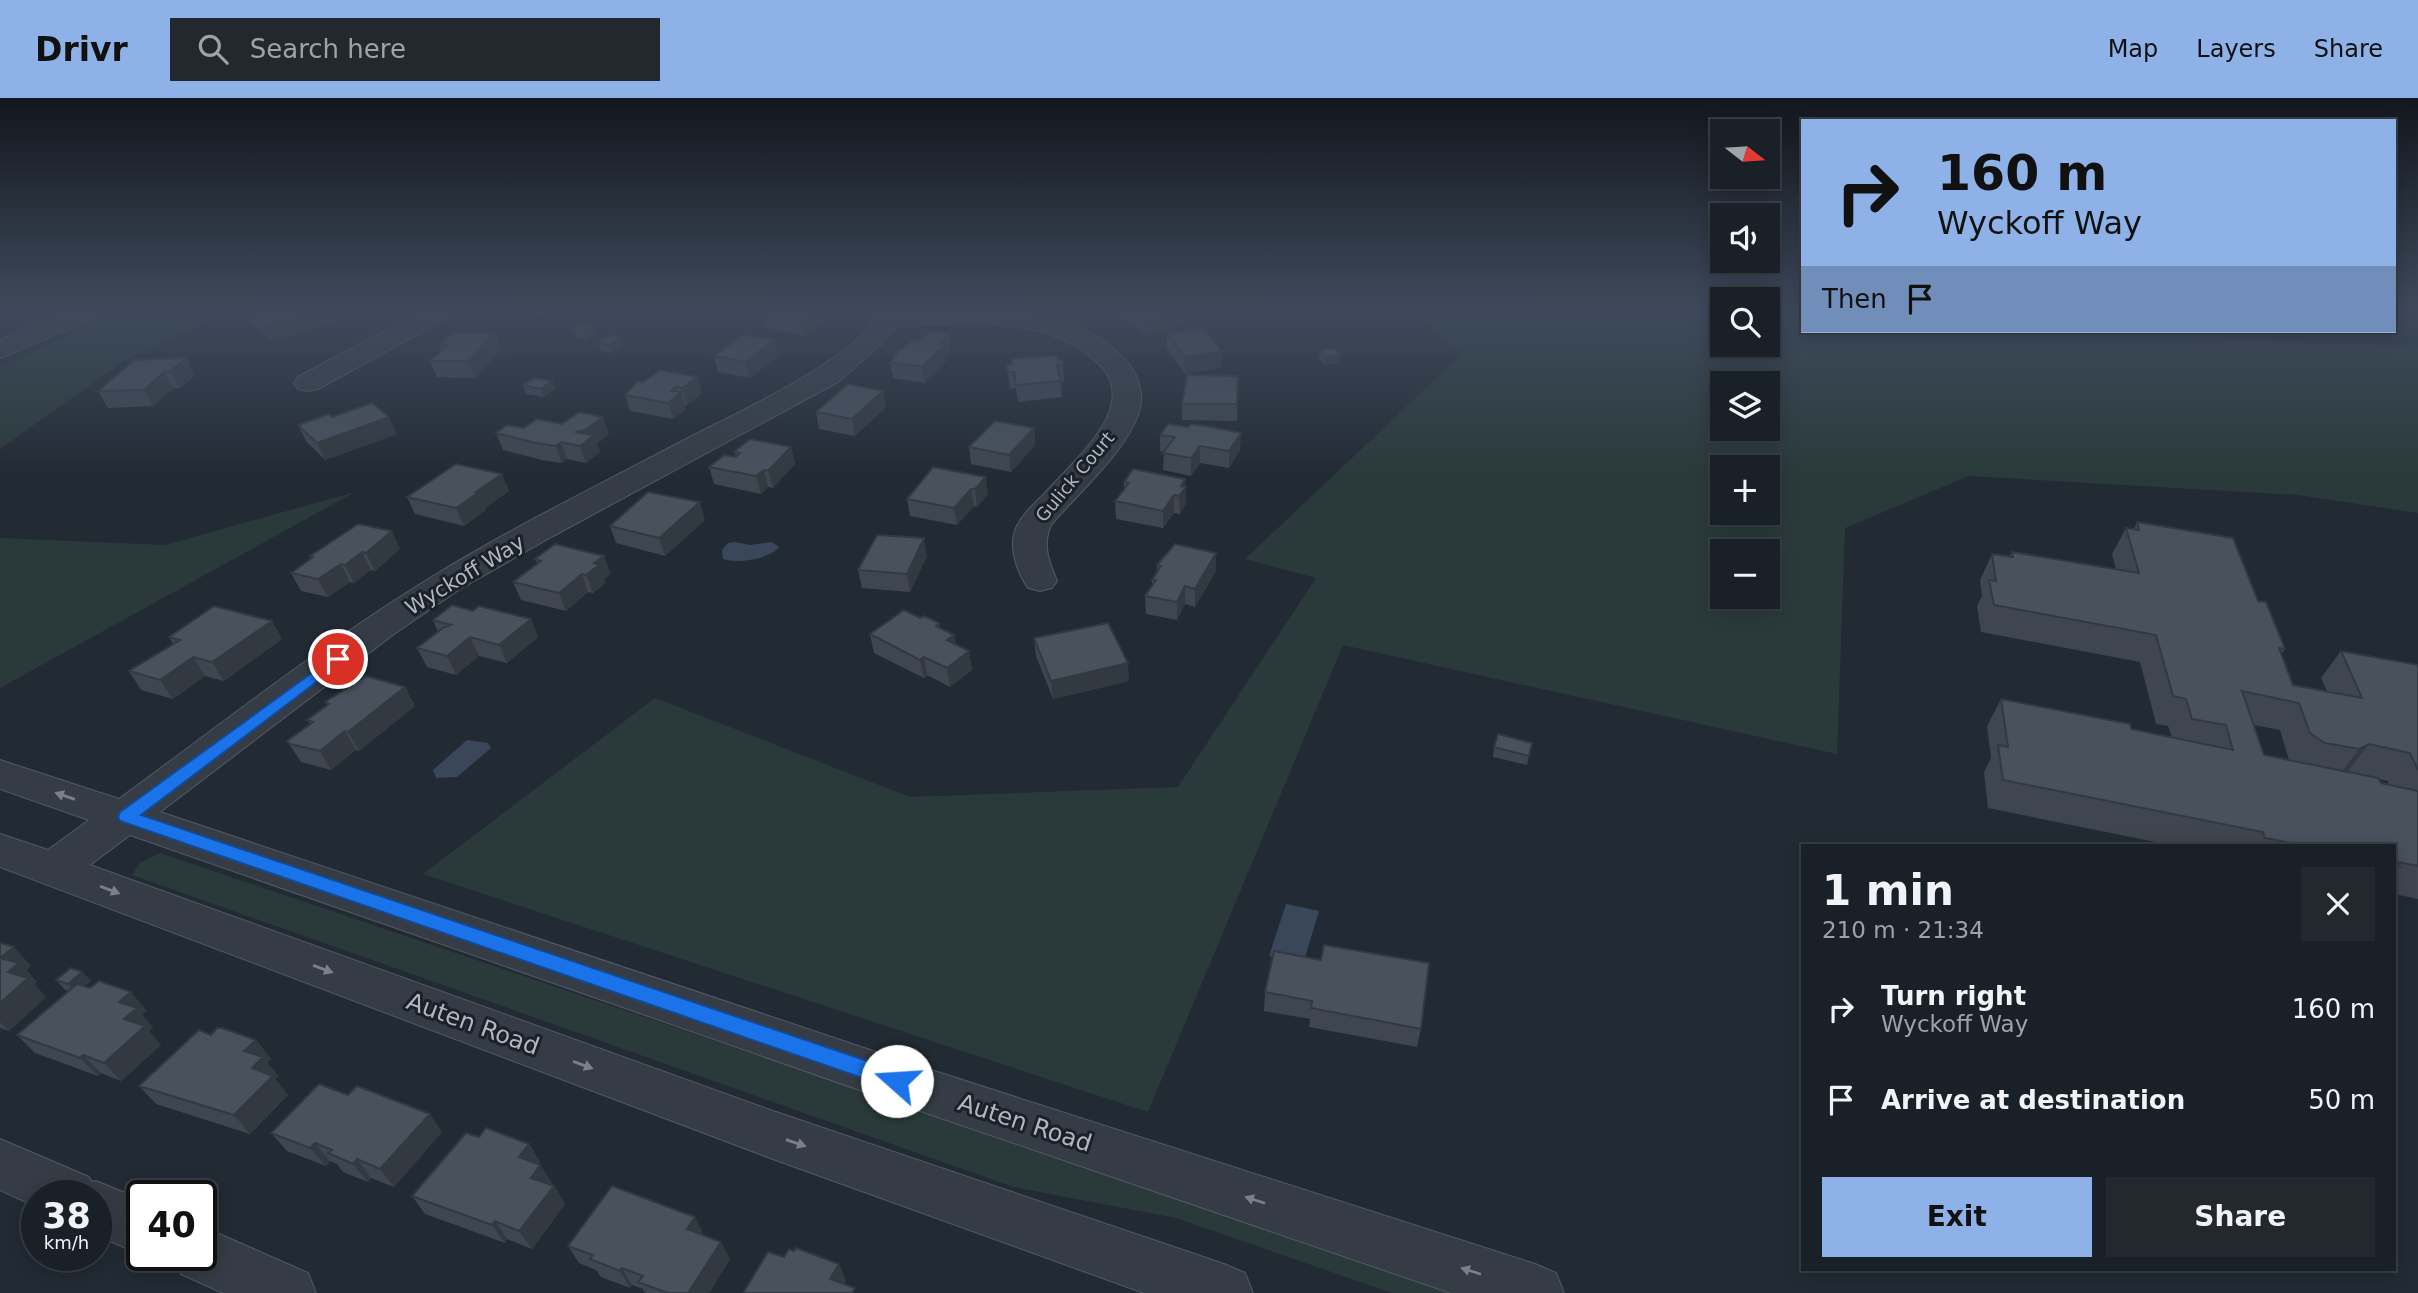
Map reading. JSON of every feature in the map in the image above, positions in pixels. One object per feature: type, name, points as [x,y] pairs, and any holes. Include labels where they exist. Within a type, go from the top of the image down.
[{"type":"street","points":[[308,383],[338,367]]},
{"type":"street","name":"Wyckoff Way","points":[[54,869],[381,626],[449,582],[541,529],[828,376],[840,367]]},
{"type":"street","name":"Gulick Court","points":[[1040,581],[1029,555],[1033,526],[1115,428],[1128,398],[1126,380],[1117,367]]},
{"type":"street","name":"Auten Road","points":[[0,774],[884,1076],[1535,1293]]},
{"type":"street","name":"Auten Road","points":[[0,850],[760,1130],[1224,1293]]},
{"type":"street","points":[[0,1164],[36,1180]]},
{"type":"street","points":[[217,1261],[287,1293]]},
{"type":"shaded area","points":[[1,367],[116,367],[0,449]]},
{"type":"shaded area","points":[[1448,367],[2418,367],[2418,513],[2298,495],[1969,476],[1845,528],[1837,754],[1343,645],[1148,1112],[423,874],[655,698],[910,797],[1178,787],[1316,578],[1245,559]]},
{"type":"shaded area","points":[[355,492],[0,688],[0,538],[165,545]]},
{"type":"shaded area","points":[[160,853],[1460,1293],[1392,1293],[1176,1218],[1013,1187],[132,875],[140,863]]},
{"type":"water","points":[[772,542],[779,547],[768,555],[753,559],[723,559],[722,550],[728,543],[750,545]]},
{"type":"water","points":[[467,740],[488,743],[491,748],[457,777],[436,778],[433,770]]},
{"type":"water","points":[[1286,904],[1319,911],[1303,964],[1269,956]]},
{"type":"building","points":[[127,367],[176,367],[164,372],[144,390],[98,391]]},
{"type":"building","points":[[1007,367],[1057,367],[1061,381],[1016,385],[1014,372],[1008,372]]},
{"type":"building","points":[[660,370],[697,377],[682,388],[675,387],[671,391],[681,392],[668,403],[625,395],[638,381],[643,382]]},
{"type":"building","points":[[1187,375],[1238,376],[1237,404],[1182,404]]},
{"type":"building","points":[[534,378],[552,381],[541,389],[523,385]]},
{"type":"building","points":[[848,384],[883,391],[852,419],[816,412]]},
{"type":"building","points":[[372,403],[389,417],[317,443],[298,425],[329,414],[332,417]]},
{"type":"building","points":[[579,412],[603,417],[585,430],[575,432],[594,435],[580,446],[561,442],[556,446],[536,443],[496,433],[507,425],[524,428],[537,419],[562,424]]},
{"type":"building","points":[[995,421],[1034,428],[1009,455],[969,447]]},
{"type":"building","points":[[1168,424],[1188,427],[1191,424],[1241,433],[1229,451],[1200,446],[1191,458],[1163,453],[1175,437],[1160,435]]},
{"type":"building","points":[[750,439],[791,447],[768,471],[764,470],[756,476],[709,467],[724,455],[736,457],[740,453],[734,452]]},
{"type":"building","points":[[456,464],[502,474],[456,508],[407,497]]},
{"type":"building","points":[[933,467],[986,477],[954,508],[907,499]]},
{"type":"building","points":[[1133,469],[1185,479],[1181,486],[1186,487],[1179,496],[1174,495],[1163,511],[1115,501],[1129,483],[1124,482]]},
{"type":"building","points":[[648,492],[700,502],[659,538],[610,526]]},
{"type":"building","points":[[2137,522],[2233,538],[2258,601],[2266,602],[2285,649],[2279,648],[2293,685],[2362,698],[2341,651],[2418,665],[2418,770],[2410,753],[2369,744],[2359,749],[2325,743],[2310,733],[2299,703],[2242,691],[2264,755],[2378,778],[2381,783],[2418,791],[2418,866],[2397,862],[2400,867],[2396,866],[2396,844],[2296,844],[2265,838],[2263,832],[2003,780],[1998,745],[2008,747],[2001,699],[2130,724],[2131,729],[2233,750],[2226,725],[2192,719],[2186,699],[2173,696],[2156,635],[1994,605],[1989,580],[1996,581],[1992,554],[2013,557],[2012,552],[2139,573],[2126,528],[2139,530]]},
{"type":"building","points":[[358,524],[392,531],[366,553],[362,552],[345,565],[341,564],[318,579],[291,573],[313,557],[310,556]]},
{"type":"building","points":[[877,535],[924,538],[907,574],[858,570]]},
{"type":"building","points":[[555,544],[604,556],[594,563],[599,565],[586,575],[582,574],[559,593],[513,582],[541,561],[535,559]]},
{"type":"building","points":[[1175,544],[1216,553],[1195,589],[1185,586],[1177,602],[1145,596],[1156,580],[1152,580],[1161,566],[1157,565]]},
{"type":"building","points":[[452,605],[473,611],[479,606],[531,619],[499,645],[470,637],[447,656],[417,648],[451,625],[433,620]]},
{"type":"building","points":[[214,606],[272,621],[212,662],[193,657],[160,680],[129,671],[180,640],[169,637]]},
{"type":"building","points":[[904,610],[939,623],[936,626],[954,635],[947,640],[969,651],[947,668],[924,657],[920,660],[870,634]]},
{"type":"building","points":[[1108,623],[1128,663],[1051,681],[1034,638]]},
{"type":"building","points":[[366,676],[405,687],[320,751],[287,741],[313,722],[307,720],[329,704],[325,702]]},
{"type":"building","points":[[1498,734],[1532,743],[1529,756],[1494,747]]},
{"type":"building","points":[[0,943],[14,947],[0,958]]},
{"type":"building","points":[[1324,945],[1429,963],[1421,1029],[1311,1008],[1312,1001],[1265,992],[1274,951],[1321,960]]},
{"type":"building","points":[[0,958],[19,963],[8,972],[28,978],[0,1003]]},
{"type":"building","points":[[71,968],[82,972],[68,984],[56,980]]},
{"type":"building","points":[[99,981],[131,992],[119,1002],[137,1008],[124,1019],[145,1026],[104,1063],[83,1055],[80,1058],[17,1035],[77,984],[90,988]]},
{"type":"building","points":[[217,1028],[256,1040],[244,1051],[263,1057],[252,1068],[273,1076],[234,1115],[139,1086],[199,1030],[211,1035]]},
{"type":"building","points":[[319,1084],[348,1095],[357,1086],[430,1114],[380,1169],[357,1159],[353,1164],[328,1153],[332,1150],[315,1143],[310,1148],[271,1133]]},
{"type":"building","points":[[486,1128],[529,1144],[519,1157],[540,1165],[531,1178],[554,1186],[519,1231],[495,1221],[492,1225],[412,1196],[466,1133],[479,1137]]},
{"type":"building","points":[[612,1186],[695,1217],[687,1229],[721,1242],[688,1293],[668,1293],[638,1282],[643,1276],[622,1268],[620,1271],[590,1259],[593,1255],[568,1246]]},
{"type":"building","points":[[796,1248],[839,1264],[830,1279],[855,1288],[852,1293],[743,1293],[768,1252],[784,1257],[789,1249],[794,1251]]},
{"type":"route","points":[[338,659],[127,817],[897,1081]]}]
